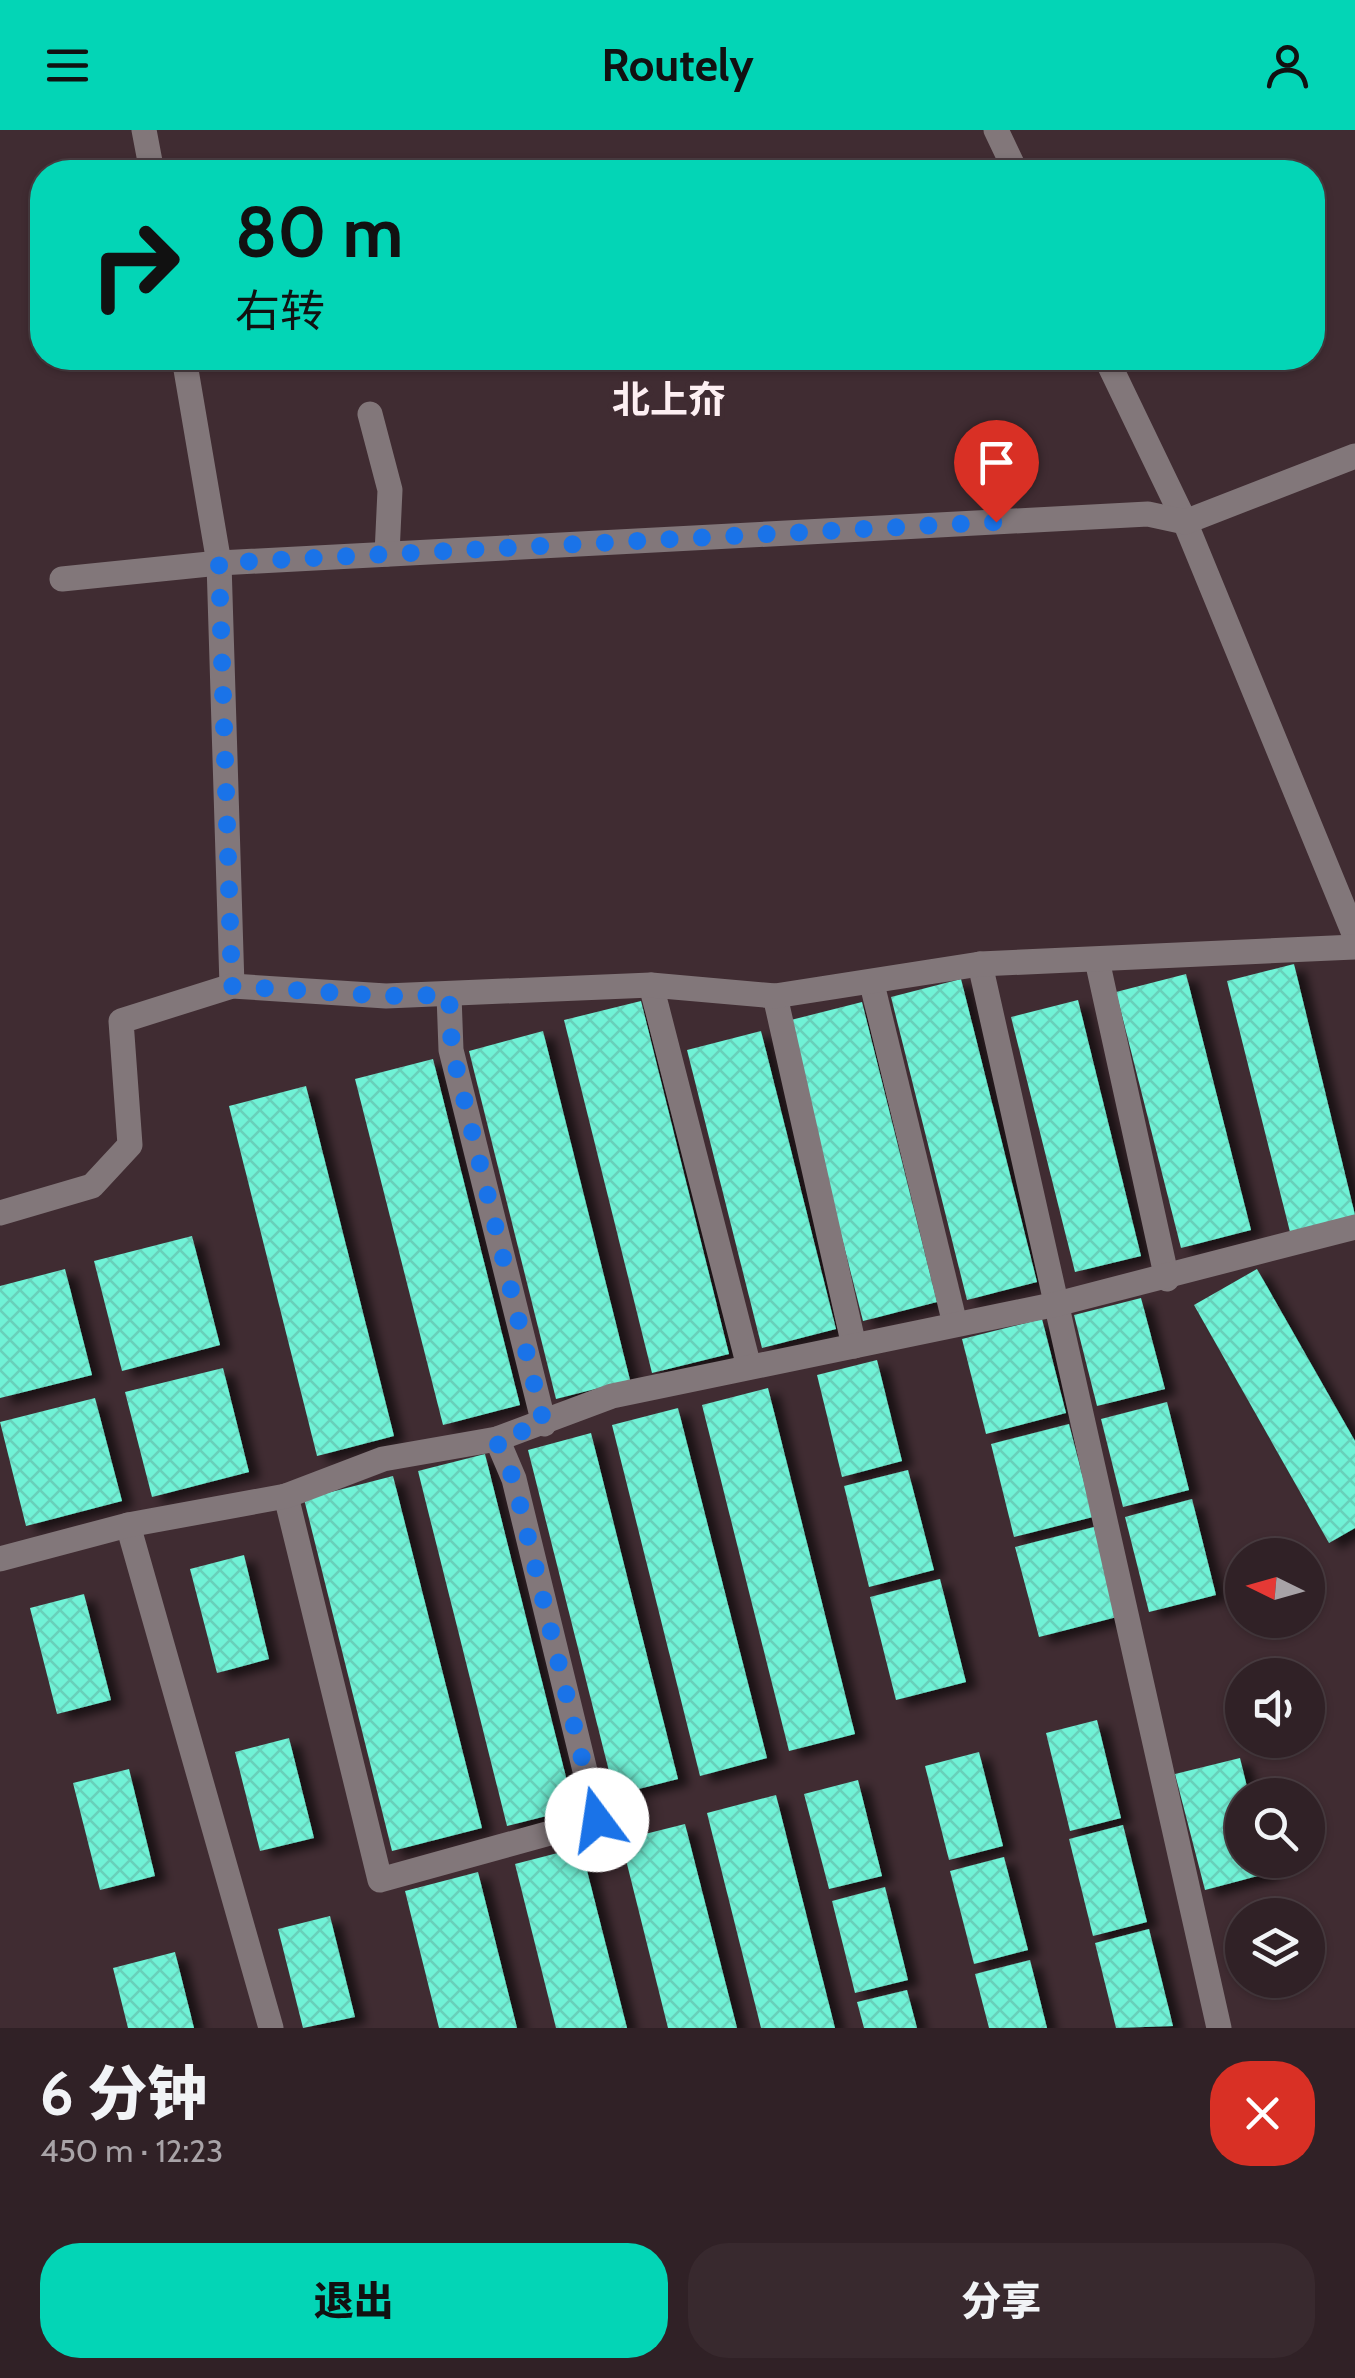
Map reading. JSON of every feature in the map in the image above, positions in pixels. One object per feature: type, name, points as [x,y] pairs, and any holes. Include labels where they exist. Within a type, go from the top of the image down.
[{"type":"street","points":[[144,130],[150,160]]},
{"type":"street","points":[[996,130],[1010,160]]},
{"type":"street","points":[[186,370],[219,563],[232,986]]},
{"type":"street","points":[[1112,370],[1185,522],[1355,936]]},
{"type":"street","points":[[370,414],[390,490],[387,554]]},
{"type":"street","points":[[62,579],[219,563],[1148,514],[1185,522],[1355,456]]},
{"type":"street","points":[[0,1213],[92,1186],[130,1144],[122,1021],[232,986],[386,996],[650,985],[775,996],[872,984],[980,964],[1355,947]]},
{"type":"street","points":[[1096,960],[1167,1279]]},
{"type":"street","points":[[980,964],[1219,2028]]},
{"type":"street","points":[[872,984],[954,1324]]},
{"type":"street","points":[[650,985],[749,1367]]},
{"type":"street","points":[[449,995],[452,1050],[544,1424]]},
{"type":"street","points":[[775,996],[854,1346]]},
{"type":"street","points":[[0,1559],[128,1526],[286,1496],[384,1459],[496,1440],[612,1396],[1167,1279],[1355,1227]]},
{"type":"street","points":[[286,1496],[380,1880],[597,1820],[514,1480],[496,1440]]},
{"type":"street","points":[[128,1526],[271,2028]]},
{"type":"building","points":[[1294,964],[1355,1215],[1290,1232],[1227,981]]},
{"type":"building","points":[[1186,974],[1251,1230],[1181,1248],[1116,992]]},
{"type":"building","points":[[961,979],[1037,1282],[967,1300],[891,997]]},
{"type":"building","points":[[1078,1000],[1141,1256],[1075,1272],[1011,1017]]},
{"type":"building","points":[[641,1001],[729,1354],[652,1373],[564,1020]]},
{"type":"building","points":[[862,1002],[937,1302],[863,1321],[787,1021]]},
{"type":"building","points":[[543,1031],[630,1380],[556,1399],[469,1051]]},
{"type":"building","points":[[761,1031],[836,1329],[762,1348],[687,1050]]},
{"type":"building","points":[[433,1059],[520,1405],[443,1425],[355,1079]]},
{"type":"building","points":[[306,1086],[394,1436],[317,1456],[229,1106]]},
{"type":"building","points":[[192,1236],[220,1345],[122,1371],[94,1261]]},
{"type":"building","points":[[65,1269],[92,1375],[0,1398],[0,1286]]},
{"type":"building","points":[[1257,1269],[1355,1441],[1355,1528],[1329,1543],[1194,1305]]},
{"type":"building","points":[[1141,1298],[1165,1389],[1097,1406],[1074,1315]]},
{"type":"building","points":[[1042,1319],[1066,1413],[986,1434],[962,1339]]},
{"type":"building","points":[[877,1360],[902,1461],[842,1477],[817,1375]]},
{"type":"building","points":[[223,1368],[249,1472],[152,1497],[125,1392]]},
{"type":"building","points":[[768,1388],[855,1734],[789,1751],[702,1405]]},
{"type":"building","points":[[95,1398],[122,1501],[26,1526],[0,1422]]},
{"type":"building","points":[[1167,1402],[1189,1490],[1123,1507],[1101,1419]]},
{"type":"building","points":[[678,1408],[767,1758],[700,1776],[612,1425]]},
{"type":"building","points":[[1069,1424],[1093,1517],[1014,1537],[991,1444]]},
{"type":"building","points":[[591,1433],[678,1779],[615,1795],[528,1450]]},
{"type":"building","points":[[485,1454],[574,1809],[507,1826],[418,1471]]},
{"type":"building","points":[[908,1470],[934,1570],[869,1587],[844,1486]]},
{"type":"building","points":[[393,1476],[482,1828],[392,1851],[304,1499]]},
{"type":"building","points":[[1192,1499],[1216,1595],[1149,1612],[1125,1517]]},
{"type":"building","points":[[1094,1527],[1117,1617],[1039,1637],[1015,1547]]},
{"type":"building","points":[[244,1555],[269,1659],[217,1673],[190,1569]]},
{"type":"building","points":[[940,1579],[966,1682],[896,1700],[870,1597]]},
{"type":"building","points":[[84,1594],[111,1700],[57,1714],[30,1608]]},
{"type":"building","points":[[1097,1720],[1121,1818],[1070,1831],[1046,1733]]},
{"type":"building","points":[[289,1738],[314,1838],[260,1851],[235,1752]]},
{"type":"building","points":[[979,1752],[1003,1846],[949,1860],[925,1766]]},
{"type":"building","points":[[1240,1758],[1245,1778],[1225,1778],[1225,1878],[1250,1878],[1205,1890],[1175,1774]]},
{"type":"building","points":[[129,1769],[155,1876],[100,1890],[73,1783]]},
{"type":"building","points":[[858,1780],[882,1876],[829,1889],[804,1794]]},
{"type":"building","points":[[776,1795],[835,2028],[761,2028],[707,1813]]},
{"type":"building","points":[[685,1824],[737,2028],[668,2028],[621,1840]]},
{"type":"building","points":[[1123,1825],[1147,1922],[1093,1936],[1069,1839]]},
{"type":"building","points":[[581,1847],[627,2028],[556,2028],[515,1864]]},
{"type":"building","points":[[1004,1857],[1028,1950],[974,1964],[950,1871]]},
{"type":"building","points":[[478,1872],[517,2028],[439,2028],[405,1891]]},
{"type":"building","points":[[885,1887],[908,1980],[855,1993],[832,1901]]},
{"type":"building","points":[[330,1916],[355,2017],[303,2028],[278,1929]]},
{"type":"building","points":[[1149,1929],[1173,2026],[1116,2028],[1095,1943]]},
{"type":"building","points":[[175,1952],[194,2028],[128,2028],[113,1968]]},
{"type":"building","points":[[1030,1960],[1047,2028],[989,2028],[975,1974]]},
{"type":"building","points":[[907,1990],[917,2028],[864,2028],[857,2002]]},
{"type":"district","name":"北上夼","points":[[669,399]]},
{"type":"route","points":[[597,1820],[514,1480],[496,1440],[544,1424],[452,1050],[449,995],[386,996],[232,986],[219,563],[996,522]]}]
